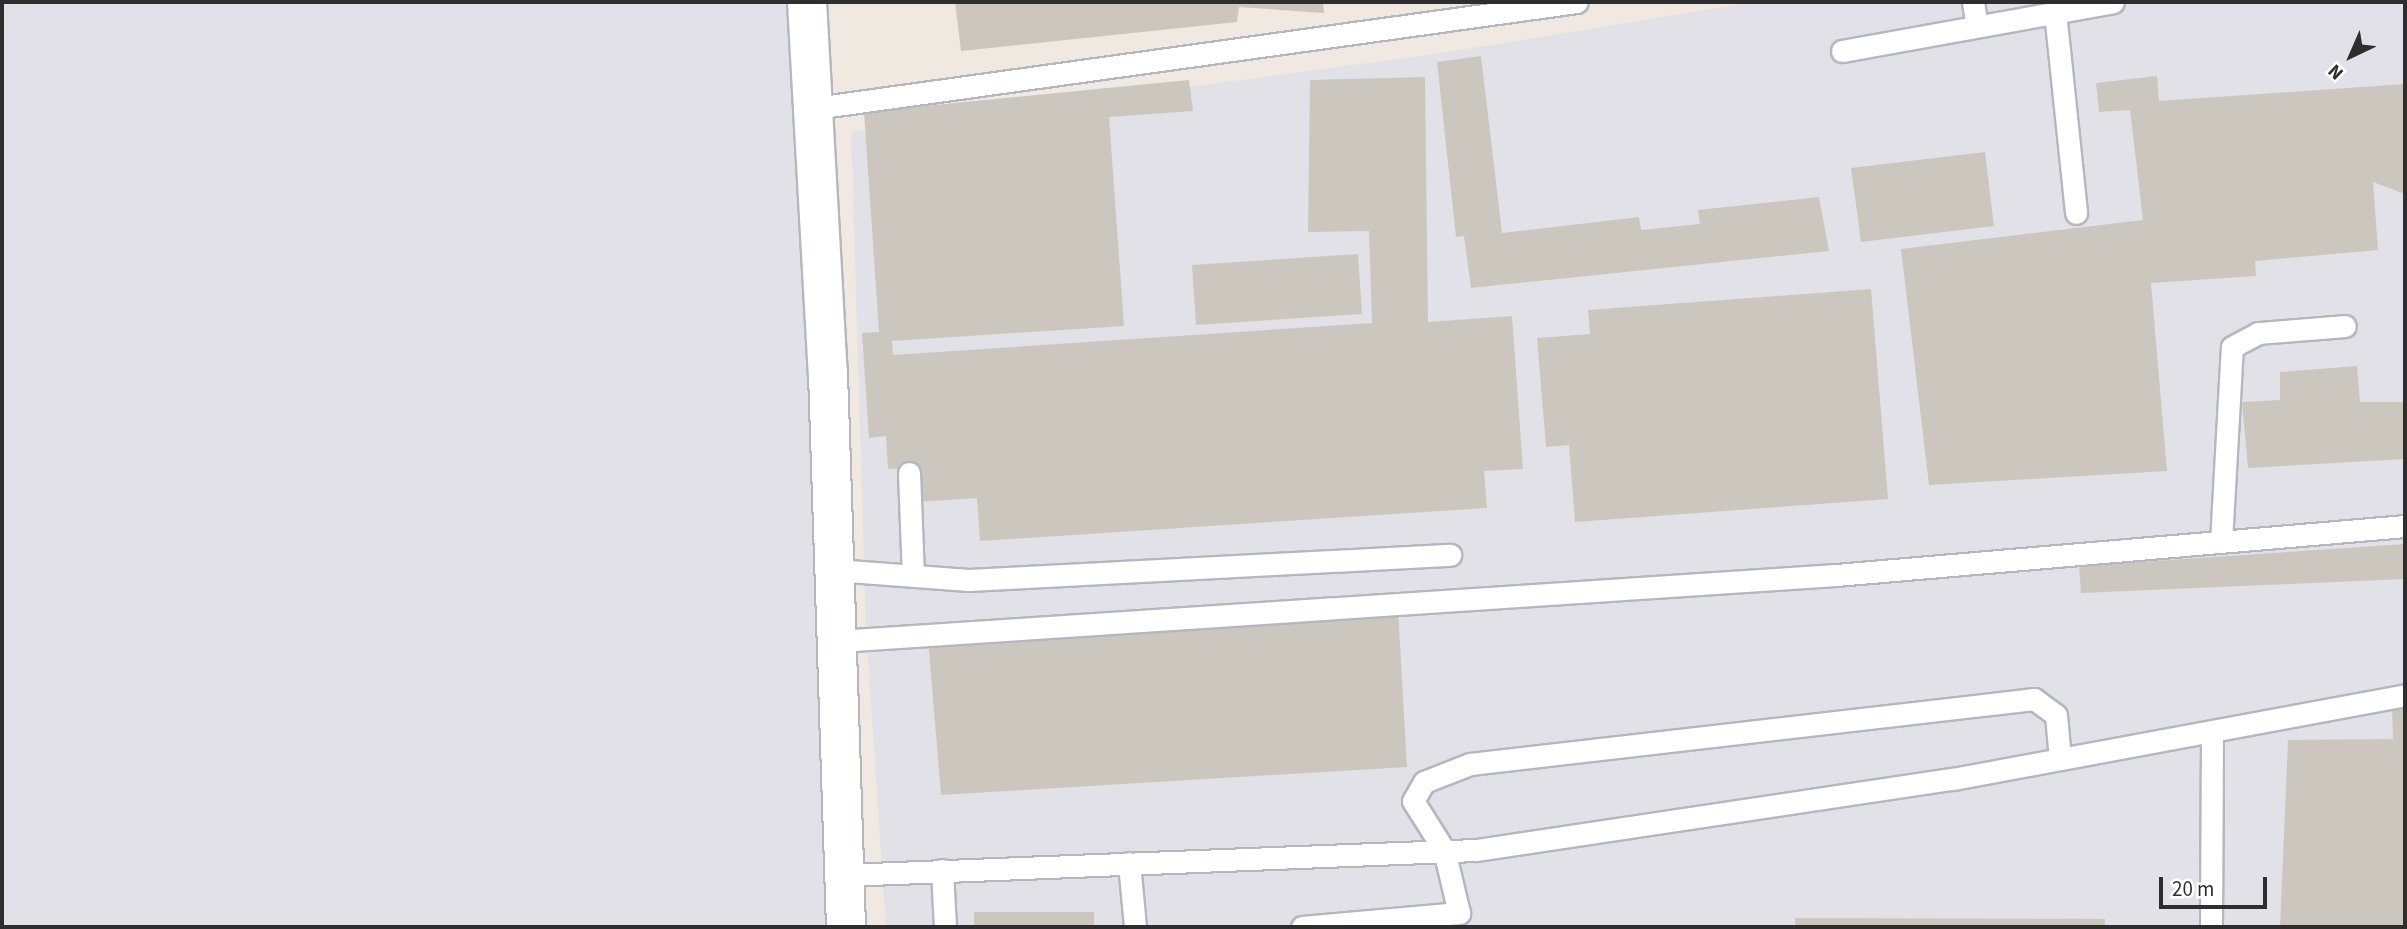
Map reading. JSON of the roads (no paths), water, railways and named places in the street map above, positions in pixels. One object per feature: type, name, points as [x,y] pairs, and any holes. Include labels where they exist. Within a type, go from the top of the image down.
[{"type":"street","points":[[807,2],[815,108],[838,641],[846,927]]},
{"type":"lane","points":[[815,108],[1492,8],[1577,2]]},
{"type":"lane","points":[[1973,2],[1977,26]]},
{"type":"lane","points":[[1842,51],[2113,2]]},
{"type":"lane","points":[[2055,12],[2076,213]]},
{"type":"lane","points":[[2221,542],[2232,346],[2258,333],[2345,326]]},
{"type":"lane","points":[[909,473],[913,576]]},
{"type":"lane","points":[[838,641],[1836,575],[2405,526]]},
{"type":"lane","points":[[835,570],[969,580],[1450,555]]},
{"type":"lane","points":[[845,874],[1476,850],[2060,760],[2405,695]]},
{"type":"lane","points":[[1301,927],[1459,913],[1444,850],[1413,802],[1424,782],[1470,764],[2034,699],[2056,715],[2060,760]]},
{"type":"lane","points":[[2211,927],[2212,731]]},
{"type":"lane","points":[[1129,863],[1135,927]]},
{"type":"lane","points":[[942,870],[945,927]]}]
